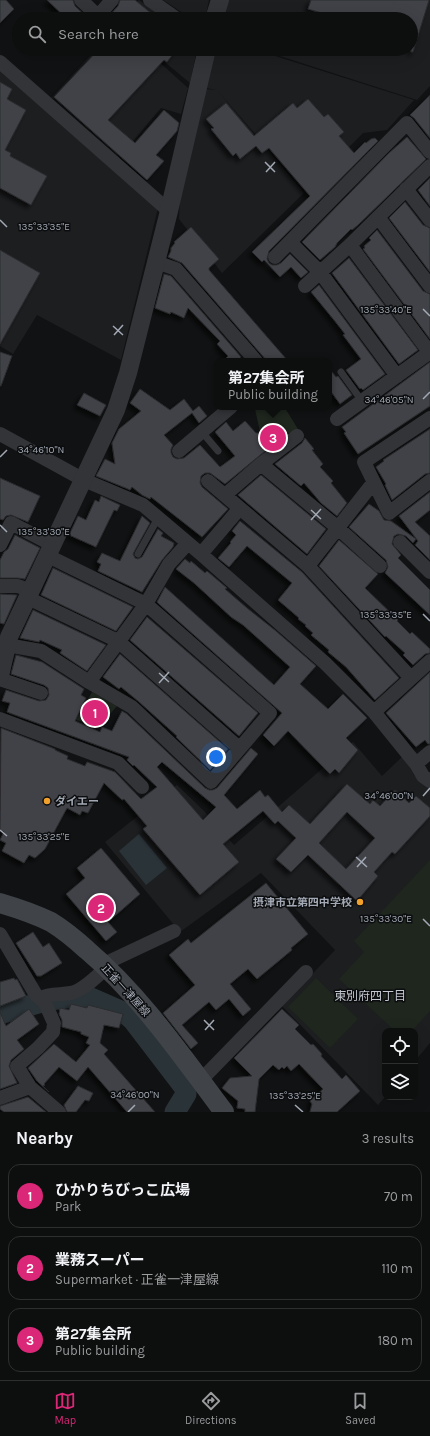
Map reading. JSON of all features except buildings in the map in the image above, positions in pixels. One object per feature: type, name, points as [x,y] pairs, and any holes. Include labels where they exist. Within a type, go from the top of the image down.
[{"type":"main road","name":"正雀一津屋線","points":[[0,903],[35,915],[52,923],[106,965],[138,1000],[224,1112]]},
{"type":"street","points":[[81,0],[94,12]]},
{"type":"street","points":[[103,12],[112,0]]},
{"type":"street","points":[[150,0],[167,12]]},
{"type":"street","points":[[216,12],[220,0]]},
{"type":"street","points":[[41,693],[0,678],[8,636],[84,480],[116,410],[128,373],[169,211],[204,56]]},
{"type":"street","points":[[0,62],[169,211]]},
{"type":"street","points":[[275,257],[407,123],[430,152]]},
{"type":"street","points":[[304,286],[350,245],[430,166]]},
{"type":"street","points":[[406,189],[430,220]]},
{"type":"street","points":[[378,216],[430,286]]},
{"type":"street","points":[[290,242],[320,272],[397,376]]},
{"type":"street","points":[[337,418],[430,353],[350,245]]},
{"type":"street","points":[[156,262],[176,269],[253,358]]},
{"type":"street","points":[[179,451],[228,410]]},
{"type":"street","points":[[430,418],[364,462],[389,513],[430,481]]},
{"type":"street","points":[[0,434],[84,480],[143,505],[325,663],[374,712],[416,764],[423,776],[430,781]]},
{"type":"street","points":[[225,495],[297,436]]},
{"type":"street","points":[[261,464],[338,528],[380,566]]},
{"type":"street","points":[[208,481],[308,566],[411,678]]},
{"type":"street","points":[[308,566],[374,483]]},
{"type":"street","points":[[201,554],[240,508]]},
{"type":"street","points":[[0,545],[4,529],[11,523],[50,551],[146,604],[270,713],[211,782],[132,707],[89,682],[41,651],[8,636]]},
{"type":"street","points":[[400,542],[430,572]]},
{"type":"street","points":[[89,682],[146,604],[169,564],[188,543]]},
{"type":"street","points":[[0,586],[18,586],[29,595],[118,641],[240,748]]},
{"type":"street","points":[[374,712],[430,661]]},
{"type":"street","points":[[0,718],[118,764],[142,786]]},
{"type":"street","points":[[416,764],[430,752]]},
{"type":"street","points":[[42,1000],[56,994],[72,993],[85,986],[98,976],[106,965],[174,931]]},
{"type":"street","points":[[0,934],[36,995],[42,1000],[54,1023],[53,1032],[38,1048],[17,1066],[30,1087],[59,1112]]},
{"type":"street","points":[[200,1081],[306,972]]},
{"type":"street","points":[[0,1098],[30,1087]]},
{"type":"lane","points":[[340,372],[362,401]]},
{"type":"lane","points":[[202,432],[218,451]]},
{"type":"lane","points":[[138,554],[158,518]]},
{"type":"shaded area","points":[[139,0],[156,12],[129,12]]},
{"type":"shaded area","points":[[163,0],[209,0],[206,12],[181,12]]},
{"type":"shaded area","points":[[226,0],[430,0],[430,86],[417,100],[280,56],[418,56],[418,12],[223,12]]},
{"type":"shaded area","points":[[90,56],[153,56],[188,88],[181,114],[161,108],[118,159],[51,98]]},
{"type":"shaded area","points":[[157,56],[196,56],[190,83]]},
{"type":"shaded area","points":[[213,56],[275,56],[414,100],[387,130],[363,133],[305,191],[217,90],[206,88]]},
{"type":"shaded area","points":[[0,68],[158,208],[121,360],[37,315],[13,354],[0,346]]},
{"type":"shaded area","points":[[206,89],[217,90],[304,193],[222,273],[179,219],[180,197]]},
{"type":"shaded area","points":[[255,410],[286,410],[298,429],[293,433],[260,432]]},
{"type":"shaded area","points":[[92,692],[117,706],[100,726],[76,720]]},
{"type":"shaded area","name":"摂津市立第四中学校","points":[[353,742],[382,776],[403,756],[414,775],[430,787],[430,1043],[418,1057],[418,1028],[382,1028],[382,1100],[378,1105],[282,1006],[335,950],[261,873],[180,932],[105,842],[177,785],[204,811],[234,845]]},
{"type":"shaded area","points":[[139,834],[167,868],[146,885],[119,851]]},
{"type":"shaded area","points":[[430,860],[430,1011],[415,1028],[392,1028],[339,979],[364,952],[354,941]]},
{"type":"shaded area","points":[[316,978],[358,1019],[330,1048],[288,1007]]},
{"type":"waterway","points":[[0,1014],[49,1000],[86,996],[125,1013],[133,1020],[185,1088],[186,1094],[175,1112]]},
{"type":"place","name":"第27集会所","points":[[273,438]]},
{"type":"place","name":"ひかりちびっこ広場","points":[[95,713]]},
{"type":"place","name":"ダイエー","points":[[47,801]]},
{"type":"place","name":"摂津市立第四中学校","points":[[360,902]]},
{"type":"place","name":"業務スーパー","points":[[101,908]]},
{"type":"district","name":"東別府四丁目","points":[[370,996]]}]
